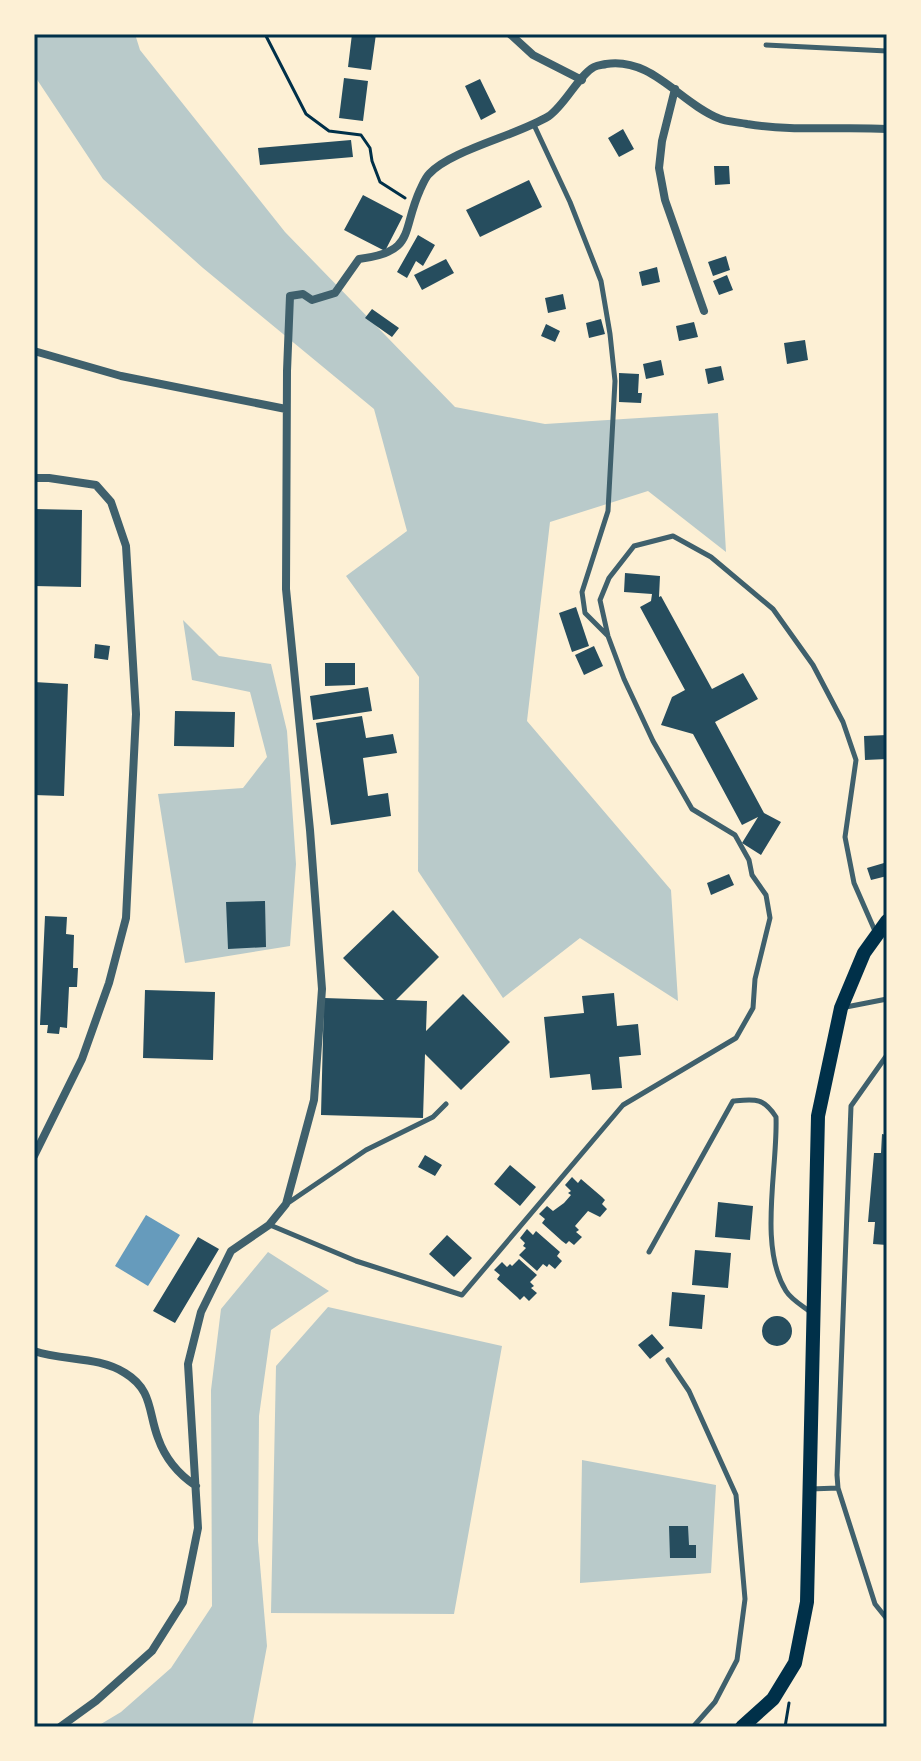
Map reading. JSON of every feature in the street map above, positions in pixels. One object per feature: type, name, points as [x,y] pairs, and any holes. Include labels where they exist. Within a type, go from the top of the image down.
[{"type":"main road","points":[[742,1727],[773,1699],[795,1663],[807,1602],[818,1116],[841,1008],[864,953],[887,921]]},
{"type":"street","points":[[510,34],[533,55],[582,80]]},
{"type":"street","points":[[60,1727],[96,1701],[152,1651],[183,1602],[198,1528],[188,1364],[201,1312],[231,1251],[269,1225],[286,1204],[314,1100],[322,989],[286,589],[286,409],[290,296],[303,294],[312,300],[335,293],[359,259],[383,256],[398,246],[408,230],[414,204],[427,175],[447,160],[534,125],[553,113],[594,66],[620,62],[660,77],[694,105],[720,119],[779,129],[846,126],[887,129]]},
{"type":"street","points":[[675,89],[662,141],[659,168],[665,200],[704,311]]},
{"type":"street","points":[[34,351],[121,376],[286,409]]},
{"type":"street","points":[[34,478],[96,485],[111,502],[126,546],[136,714],[126,918],[109,983],[82,1059],[34,1156]]},
{"type":"street","points":[[34,1351],[93,1361],[125,1373],[151,1403],[157,1438],[174,1469],[196,1486]]},
{"type":"lane","points":[[766,45],[887,51]]},
{"type":"lane","points":[[534,125],[570,202],[601,281],[610,334],[615,381],[608,511],[582,592],[585,613],[608,636]]},
{"type":"lane","points":[[269,1225],[356,1261],[462,1295],[623,1105],[736,1038],[753,1008],[755,979],[770,918],[766,895],[752,875],[749,860],[735,835],[692,809],[635,704],[608,636],[600,600],[609,578],[634,546],[673,536],[711,557],[773,609],[813,665],[843,722],[856,760],[845,837],[854,883],[877,934]]},
{"type":"lane","points":[[841,1008],[887,999]]},
{"type":"lane","points":[[887,1055],[851,1106],[837,1475],[838,1488],[875,1604],[887,1619]]},
{"type":"lane","points":[[649,1252],[733,1101],[754,1099],[767,1104],[776,1117],[772,1238],[778,1277],[788,1294],[813,1314]]},
{"type":"lane","points":[[286,1204],[366,1150],[433,1117],[446,1104]]},
{"type":"lane","points":[[668,1360],[689,1391],[736,1495],[745,1599],[737,1660],[715,1702],[693,1727]]},
{"type":"lane","points":[[809,1489],[838,1488]]},
{"type":"path","points":[[265,34],[306,114],[329,131],[361,135],[370,148],[380,182],[414,204]]},
{"type":"shaded area","points":[[34,34],[135,34],[140,50],[285,232],[455,407],[545,424],[718,413],[726,552],[648,491],[550,522],[527,721],[671,890],[678,1001],[580,938],[503,998],[418,871],[419,677],[346,576],[407,531],[374,409],[203,268],[103,179],[34,75]]},
{"type":"shaded area","points":[[183,620],[219,656],[271,664],[287,731],[296,864],[290,946],[185,963],[158,794],[243,788],[267,757],[250,692],[192,680]]},
{"type":"shaded area","points":[[268,1252],[329,1291],[271,1330],[259,1416],[258,1541],[267,1646],[252,1727],[96,1727],[121,1712],[171,1668],[212,1606],[211,1390],[221,1309]]},
{"type":"shaded area","points":[[328,1307],[502,1346],[454,1614],[271,1613],[276,1366]]},
{"type":"shaded area","points":[[582,1460],[716,1485],[711,1573],[580,1583]]},
{"type":"water","points":[[146,1215],[180,1235],[148,1286],[115,1266]]},
{"type":"building","points":[[352,34],[376,34],[371,70],[348,67]]},
{"type":"building","points":[[344,78],[368,81],[363,121],[339,118]]},
{"type":"building","points":[[480,79],[496,112],[481,120],[465,86]]},
{"type":"building","points":[[623,129],[634,149],[619,157],[608,138]]},
{"type":"building","points":[[351,140],[353,157],[260,165],[258,148]]},
{"type":"building","points":[[714,166],[729,166],[730,184],[715,185]]},
{"type":"building","points":[[529,180],[542,207],[480,237],[466,210]]},
{"type":"building","points":[[363,195],[403,216],[385,251],[344,230]]},
{"type":"building","points":[[418,235],[435,245],[423,266],[416,261],[407,278],[397,272]]},
{"type":"building","points":[[726,256],[730,270],[713,276],[708,262]]},
{"type":"building","points":[[446,259],[454,273],[422,290],[414,275]]},
{"type":"building","points":[[657,267],[660,282],[642,286],[639,272]]},
{"type":"building","points":[[727,275],[733,290],[719,295],[713,281]]},
{"type":"building","points":[[563,294],[566,309],[548,313],[545,298]]},
{"type":"building","points":[[372,309],[399,328],[392,337],[365,318]]},
{"type":"building","points":[[601,319],[605,334],[589,338],[586,323]]},
{"type":"building","points":[[694,322],[698,337],[679,341],[676,326]]},
{"type":"building","points":[[546,324],[560,331],[555,342],[541,336]]},
{"type":"building","points":[[805,340],[808,360],[787,364],[784,343]]},
{"type":"building","points":[[661,360],[664,375],[646,379],[643,364]]},
{"type":"building","points":[[721,366],[724,380],[708,384],[705,369]]},
{"type":"building","points":[[619,373],[639,374],[641,403],[619,402]]},
{"type":"building","points":[[34,509],[82,510],[81,587],[34,586]]},
{"type":"building","points":[[625,573],[660,576],[659,597],[712,689],[743,673],[758,699],[715,722],[764,813],[781,822],[761,855],[742,843],[758,817],[742,825],[693,734],[661,725],[672,697],[685,690],[640,607],[651,601],[652,594],[624,592]]},
{"type":"building","points":[[576,607],[589,646],[572,652],[559,613]]},
{"type":"building","points":[[95,644],[110,646],[108,660],[94,658]]},
{"type":"building","points":[[594,646],[603,666],[584,675],[575,655]]},
{"type":"building","points":[[325,663],[355,663],[355,685],[325,686]]},
{"type":"building","points":[[34,682],[68,684],[64,796],[34,795]]},
{"type":"building","points":[[368,687],[372,711],[313,720],[310,696]]},
{"type":"building","points":[[175,711],[235,712],[234,747],[174,746]]},
{"type":"building","points":[[362,716],[366,738],[393,734],[397,753],[363,758],[368,796],[388,793],[391,816],[331,825],[316,723]]},
{"type":"building","points":[[887,735],[887,759],[865,760],[864,736]]},
{"type":"building","points":[[884,863],[887,876],[871,880],[867,868]]},
{"type":"building","points":[[729,874],[734,885],[711,895],[707,883]]},
{"type":"building","points":[[265,901],[266,947],[228,949],[226,902]]},
{"type":"building","points":[[393,910],[439,957],[396,1000],[427,1001],[426,1031],[463,994],[510,1042],[461,1090],[425,1054],[423,1118],[321,1115],[324,998],[384,1000],[343,958]]},
{"type":"building","points":[[45,916],[67,917],[66,934],[74,935],[73,968],[78,968],[77,987],[69,987],[67,1028],[60,1027],[59,1034],[47,1033],[48,1025],[40,1025]]},
{"type":"building","points":[[145,990],[215,992],[213,1060],[143,1058]]},
{"type":"building","points":[[614,993],[617,1026],[638,1024],[641,1055],[619,1057],[622,1088],[592,1090],[590,1074],[550,1078],[544,1017],[584,1013],[582,996]]},
{"type":"building","points":[[882,1134],[887,1135],[887,1245],[873,1244],[875,1222],[868,1222],[874,1153],[881,1153]]},
{"type":"building","points":[[425,1155],[442,1165],[435,1176],[418,1167]]},
{"type":"building","points":[[510,1165],[536,1187],[520,1206],[494,1184]]},
{"type":"building","points":[[572,1177],[578,1183],[581,1179],[602,1197],[605,1200],[602,1204],[607,1209],[600,1217],[588,1211],[575,1226],[582,1237],[574,1245],[562,1241],[542,1223],[545,1219],[539,1214],[547,1206],[553,1211],[564,1203],[571,1195],[565,1185]]},
{"type":"building","points":[[718,1202],[753,1206],[750,1240],[715,1237]]},
{"type":"building","points":[[527,1229],[533,1235],[536,1231],[560,1252],[557,1256],[562,1261],[555,1269],[543,1264],[537,1271],[519,1255],[526,1248],[520,1238]]},
{"type":"building","points":[[447,1235],[472,1258],[454,1277],[429,1254]]},
{"type":"building","points":[[198,1237],[219,1249],[175,1323],[153,1311]]},
{"type":"building","points":[[695,1250],[731,1253],[728,1288],[692,1285]]},
{"type":"building","points":[[519,1259],[537,1275],[530,1282],[537,1293],[529,1301],[524,1296],[520,1300],[497,1279],[500,1275],[494,1270],[502,1262],[507,1267]]},
{"type":"building","points":[[672,1292],[705,1295],[702,1329],[669,1326]]},
{"type":"building","points":[[777,1316],[783,1317],[791,1325],[791,1337],[783,1345],[777,1346],[771,1345],[763,1337],[762,1331],[763,1325],[771,1317]]},
{"type":"building","points":[[652,1334],[664,1348],[650,1359],[638,1345]]},
{"type":"building","points":[[669,1526],[688,1526],[689,1545],[696,1545],[696,1558],[670,1558]]}]
